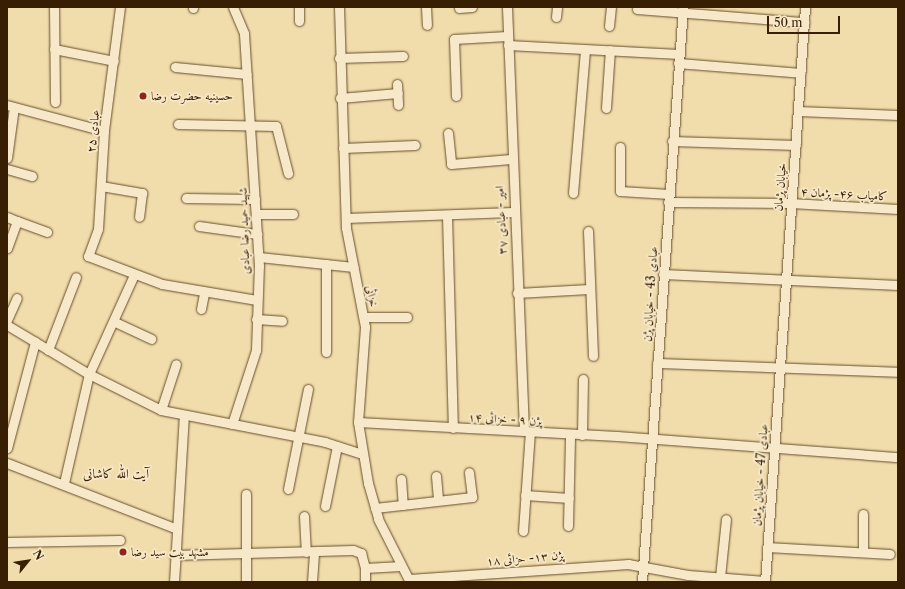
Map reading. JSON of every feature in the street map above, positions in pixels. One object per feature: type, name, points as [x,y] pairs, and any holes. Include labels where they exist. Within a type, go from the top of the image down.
[{"type":"street","points":[[54,7],[55,102]]},
{"type":"street","name":"عبادی ۲۵","points":[[120,7],[104,131],[98,228],[88,256],[134,275]]},
{"type":"street","name":"شهید حمید رضا عبادی","points":[[232,424],[256,350],[259,257],[244,33],[233,7]]},
{"type":"street","points":[[298,7],[299,21]]},
{"type":"street","name":"خزائی","points":[[339,7],[340,98],[346,218],[353,267],[364,317],[358,422],[362,454],[375,508],[401,566],[410,581]]},
{"type":"street","points":[[426,7],[427,25]]},
{"type":"street","points":[[459,8],[472,7]]},
{"type":"street","name":"امیر - عبادی ۳۷","points":[[507,7],[512,212],[527,432],[523,531]]},
{"type":"street","points":[[556,7],[556,17]]},
{"type":"street","points":[[610,26],[611,7]]},
{"type":"street","name":"خیابان پژمان","points":[[780,369],[790,203],[796,145],[805,7]]},
{"type":"street","points":[[637,9],[682,10],[804,22]]},
{"type":"street","name":"عبادی 43 - خیابان پژن","points":[[642,582],[682,10]]},
{"type":"street","points":[[456,96],[454,39],[508,40],[585,49],[610,50],[801,73]]},
{"type":"street","points":[[54,49],[114,61]]},
{"type":"street","points":[[573,193],[585,49]]},
{"type":"street","points":[[606,108],[610,50]]},
{"type":"street","points":[[339,58],[403,56]]},
{"type":"street","points":[[175,67],[247,74]]},
{"type":"street","points":[[340,98],[398,88],[398,105]]},
{"type":"street","points":[[7,158],[10,106],[104,131]]},
{"type":"street","points":[[798,111],[898,115]]},
{"type":"street","points":[[178,124],[276,126],[288,173]]},
{"type":"street","points":[[448,133],[451,164],[511,159]]},
{"type":"street","points":[[672,141],[796,145]]},
{"type":"street","points":[[343,148],[415,145]]},
{"type":"street","name":"کامیاب ۴۶- پژمان ۴","points":[[620,147],[620,191],[668,198],[898,209]]},
{"type":"street","points":[[7,169],[32,176]]},
{"type":"street","points":[[101,186],[142,193],[139,217]]},
{"type":"street","points":[[186,198],[256,198]]},
{"type":"street","points":[[346,218],[447,216],[512,212]]},
{"type":"street","points":[[256,214],[293,214]]},
{"type":"street","points":[[447,216],[453,428]]},
{"type":"street","points":[[7,217],[47,232]]},
{"type":"street","points":[[7,248],[17,221]]},
{"type":"street","points":[[199,226],[257,234]]},
{"type":"street","points":[[588,231],[589,289],[593,356]]},
{"type":"street","points":[[259,257],[353,267]]},
{"type":"street","points":[[326,264],[326,352]]},
{"type":"street","points":[[663,274],[898,285]]},
{"type":"street","points":[[64,483],[89,374],[115,322],[134,275],[204,292],[257,300]]},
{"type":"street","points":[[48,350],[76,277]]},
{"type":"street","points":[[517,293],[589,289]]},
{"type":"street","points":[[201,309],[204,292]]},
{"type":"street","points":[[7,320],[17,298]]},
{"type":"street","points":[[364,317],[407,317]]},
{"type":"street","points":[[256,319],[282,321]]},
{"type":"street","points":[[115,322],[151,339]]},
{"type":"street","points":[[7,325],[89,374],[161,410],[337,446],[362,454]]},
{"type":"street","points":[[7,448],[35,342]]},
{"type":"street","points":[[657,363],[780,369],[898,372]]},
{"type":"street","points":[[161,410],[176,364]]},
{"type":"street","name":"عبادی 47 - خیابان پژمان","points":[[765,581],[780,369]]},
{"type":"street","points":[[582,435],[583,379]]},
{"type":"street","points":[[288,489],[301,439],[308,389]]},
{"type":"street","points":[[174,582],[174,528],[184,415]]},
{"type":"street","name":"پژن ۹ - خزائی ۱۴","points":[[358,422],[570,435],[651,438],[898,457]]},
{"type":"street","points":[[568,526],[570,435]]},
{"type":"street","points":[[324,506],[337,446]]},
{"type":"street","points":[[7,463],[64,483],[174,528]]},
{"type":"street","points":[[375,508],[472,497],[469,472]]},
{"type":"street","points":[[436,476],[438,500]]},
{"type":"street","points":[[401,479],[403,505]]},
{"type":"street","points":[[246,494],[246,582]]},
{"type":"street","points":[[525,495],[569,498]]},
{"type":"street","points":[[863,514],[863,552]]},
{"type":"street","points":[[304,516],[310,552],[312,582]]},
{"type":"street","points":[[720,577],[726,519]]},
{"type":"street","points":[[7,542],[120,540]]},
{"type":"street","points":[[767,547],[890,554]]},
{"type":"street","points":[[174,555],[358,551],[365,568],[365,582]]},
{"type":"street","name":"پژن ۱۳- حزائی ۱۸","points":[[410,581],[589,565],[635,564],[643,568],[688,578],[720,577],[765,581]]},
{"type":"street","points":[[365,568],[401,566]]},
{"type":"place","name":"حسینیه حضرت رضا","points":[[143,96]]},
{"type":"place","name":"مشهد بيت سيد رضا","points":[[123,552]]},
{"type":"district","name":"آیت الله کاشانی","points":[[116,473]]}]
